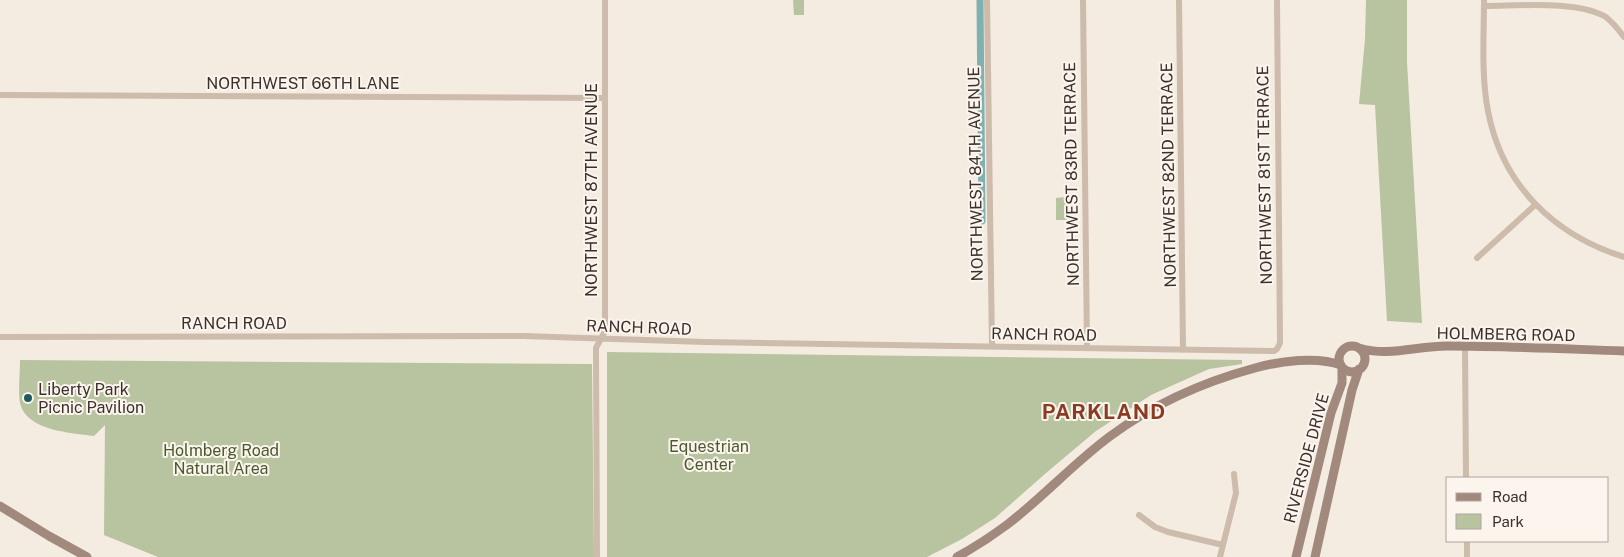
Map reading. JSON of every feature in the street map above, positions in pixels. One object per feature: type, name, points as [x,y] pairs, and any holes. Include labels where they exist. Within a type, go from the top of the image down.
[{"type":"street","name":"NORTHWEST 87TH AVENUE","points":[[597,557],[596,348],[605,330],[604,0]]},
{"type":"street","name":"NORTHWEST 84TH AVENUE","points":[[987,0],[992,347]]},
{"type":"street","name":"NORTHWEST 83RD TERRACE","points":[[1083,0],[1087,348]]},
{"type":"street","name":"NORTHWEST 82ND TERRACE","points":[[1179,0],[1184,350]]},
{"type":"street","name":"NORTHWEST 81ST TERRACE","points":[[1277,0],[1280,343],[1277,349]]},
{"type":"street","points":[[1624,37],[1606,17],[1578,6],[1484,3],[1487,110],[1503,159],[1534,205],[1556,224],[1597,248],[1624,257]]},
{"type":"street","name":"NORTHWEST 66TH LANE","points":[[0,95],[605,98]]},
{"type":"street","points":[[1478,258],[1534,205]]},
{"type":"street","name":"RANCH ROAD","points":[[0,337],[524,336],[1269,352],[1277,349]]},
{"type":"street","points":[[957,557],[989,538],[1108,438],[1157,407],[1196,388],[1248,370],[1277,363],[1321,360],[1341,366],[1348,371],[1361,367],[1364,353],[1359,348],[1350,346],[1321,360]]},
{"type":"street","name":"HOLMBERG ROAD","points":[[1359,348],[1370,352],[1430,347],[1624,351]]},
{"type":"street","points":[[1465,347],[1466,477]]},
{"type":"street","points":[[1341,366],[1339,359],[1342,350]]},
{"type":"street","name":"HOLMBERG ROAD","points":[[1361,367],[1388,352]]},
{"type":"street","points":[[1321,360],[1334,366],[1336,370],[1337,378],[1331,413]]},
{"type":"street","name":"RIVERSIDE DRIVE","points":[[1296,557],[1331,413],[1342,383],[1341,366]]},
{"type":"street","name":"RIVERSIDE DRIVE","points":[[1314,557],[1352,390],[1361,367]]},
{"type":"street","points":[[1220,557],[1236,492],[1234,474]]},
{"type":"street","points":[[0,506],[87,557]]},
{"type":"street","points":[[1139,515],[1155,527],[1168,532],[1222,545]]},
{"type":"street","points":[[1467,542],[1467,557]]},
{"type":"green space","points":[[793,0],[804,0],[804,15],[794,15]]},
{"type":"green space","points":[[1366,0],[1407,0],[1407,62],[1422,323],[1387,321],[1375,105],[1359,104],[1365,39]]},
{"type":"green space","points":[[1066,197],[1067,220],[1056,220],[1056,198]]},
{"type":"green space","name":"Equestrian Center","points":[[607,352],[1242,360],[1242,364],[1209,369],[1151,395],[1096,431],[995,518],[962,539],[927,557],[607,557]]},
{"type":"green space","name":"Holmberg Road Natural Area","points":[[20,360],[592,364],[594,557],[158,557],[104,535],[105,425],[94,436],[62,432],[31,420],[24,412],[20,403]]},
{"type":"waterway","points":[[980,0],[982,221]]},
{"type":"place","name":"Liberty Park Picnic Pavilion","points":[[28,398]]},
{"type":"district","name":"PARKLAND","points":[[1104,412]]}]
